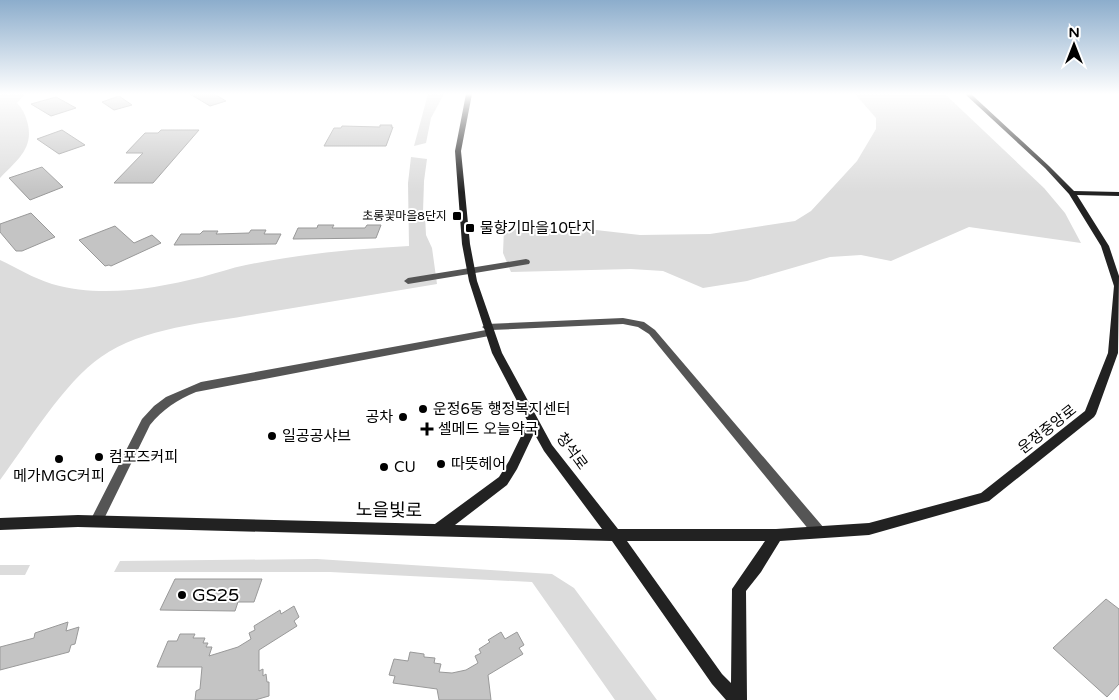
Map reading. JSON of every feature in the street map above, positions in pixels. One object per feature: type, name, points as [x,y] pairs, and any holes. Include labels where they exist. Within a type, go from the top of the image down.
[{"type":"street","name":"청석로","points":[[463,127],[458,151],[460,188],[469,262],[488,330],[497,353],[548,448],[615,535],[716,679],[738,700]]},
{"type":"street","name":"운정중앙로","points":[[776,535],[869,529],[985,497],[1090,414],[1113,353],[1118,286],[1105,246],[1072,194],[1047,167],[1003,127]]},
{"type":"street","points":[[1072,194],[1119,194]]},
{"type":"street","points":[[408,281],[526,262]]},
{"type":"street","points":[[96,521],[146,422],[157,408],[176,394],[201,386],[488,330],[623,321],[640,324],[652,332],[820,532]]},
{"type":"street","points":[[438,530],[503,481],[534,422]]},
{"type":"street","name":"노을빛로","points":[[0,524],[96,521],[615,535],[776,535]]},
{"type":"street","points":[[738,700],[739,589],[756,568],[776,535]]},
{"type":"shaded area","points":[[0,127],[28,127],[29,139],[23,153],[0,178]]},
{"type":"shaded area","points":[[419,127],[429,127],[426,143],[414,146]]},
{"type":"shaded area","points":[[876,127],[979,127],[1044,188],[1065,213],[1081,243],[969,227],[891,261],[861,255],[830,257],[747,281],[703,288],[663,271],[631,269],[511,272],[503,253],[504,229],[587,229],[640,235],[710,234],[795,221],[811,211],[857,161]]},
{"type":"shaded area","points":[[411,157],[427,159],[423,212],[425,215],[426,235],[432,248],[437,284],[176,328],[136,339],[118,347],[101,357],[74,381],[47,414],[0,480],[0,260],[52,284],[71,288],[108,291],[165,285],[240,266],[307,255],[409,246],[408,183]]},
{"type":"shaded area","points":[[317,559],[552,574],[574,588],[657,700],[615,700],[532,582],[330,572],[114,572],[120,561]]},
{"type":"shaded area","points":[[0,565],[30,565],[25,575],[0,575]]},
{"type":"building","points":[[393,127],[386,146],[324,146],[334,128]]},
{"type":"building","points":[[62,130],[85,145],[59,154],[37,139]]},
{"type":"building","points":[[161,130],[199,130],[153,183],[114,183],[143,153],[126,153],[145,133],[158,133]]},
{"type":"building","points":[[42,167],[63,187],[30,200],[9,178]]},
{"type":"building","points":[[31,213],[55,237],[22,251],[16,251],[0,232],[0,224]]},
{"type":"building","points":[[318,225],[334,225],[332,228],[365,228],[367,225],[381,225],[376,238],[293,239],[298,228],[317,228]]},
{"type":"building","points":[[115,226],[134,243],[152,235],[161,243],[111,266],[105,266],[79,240]]},
{"type":"building","points":[[251,230],[266,230],[264,234],[281,234],[276,244],[174,245],[181,234],[200,234],[203,231],[218,231],[216,234],[249,233]]},
{"type":"building","points":[[175,579],[262,579],[254,602],[238,602],[235,611],[160,610]]},
{"type":"building","points":[[1106,599],[1119,609],[1119,684],[1107,697],[1053,648]]},
{"type":"building","points":[[294,606],[299,617],[294,621],[297,626],[259,650],[259,671],[263,669],[263,676],[266,674],[267,682],[269,682],[269,696],[255,700],[195,700],[196,691],[200,689],[202,667],[157,667],[168,641],[177,641],[180,634],[195,634],[193,638],[205,638],[203,643],[208,643],[206,647],[212,647],[209,656],[238,647],[251,639],[249,633],[255,630],[254,626],[280,610],[281,614]]},
{"type":"building","points":[[68,622],[66,631],[79,627],[75,644],[71,645],[69,652],[0,670],[0,647],[34,638],[35,633]]},
{"type":"building","points":[[501,632],[505,639],[517,632],[524,645],[519,648],[523,654],[488,675],[491,700],[439,700],[437,689],[393,683],[395,676],[389,675],[394,659],[408,661],[410,652],[424,654],[424,657],[435,658],[434,663],[441,664],[439,672],[452,673],[466,670],[478,663],[475,656],[481,653],[479,649],[490,642],[488,640]]},
{"type":"place","name":"초롱꽃마을8단지","points":[[457,216]]},
{"type":"place","name":"물향기마을10단지","points":[[470,228]]},
{"type":"place","name":"운정6동 행정복지센터","points":[[423,409]]},
{"type":"place","name":"공차","points":[[403,417]]},
{"type":"place","name":"셀메드 오늘약국","points":[[427,429]]},
{"type":"place","name":"일공공샤브","points":[[272,436]]},
{"type":"place","name":"컴포즈커피","points":[[99,457]]},
{"type":"place","name":"메가MGC커피","points":[[59,459]]},
{"type":"place","name":"따뜻헤어","points":[[441,464]]},
{"type":"place","name":"CU","points":[[384,467]]},
{"type":"place","name":"GS25","points":[[182,595]]}]
